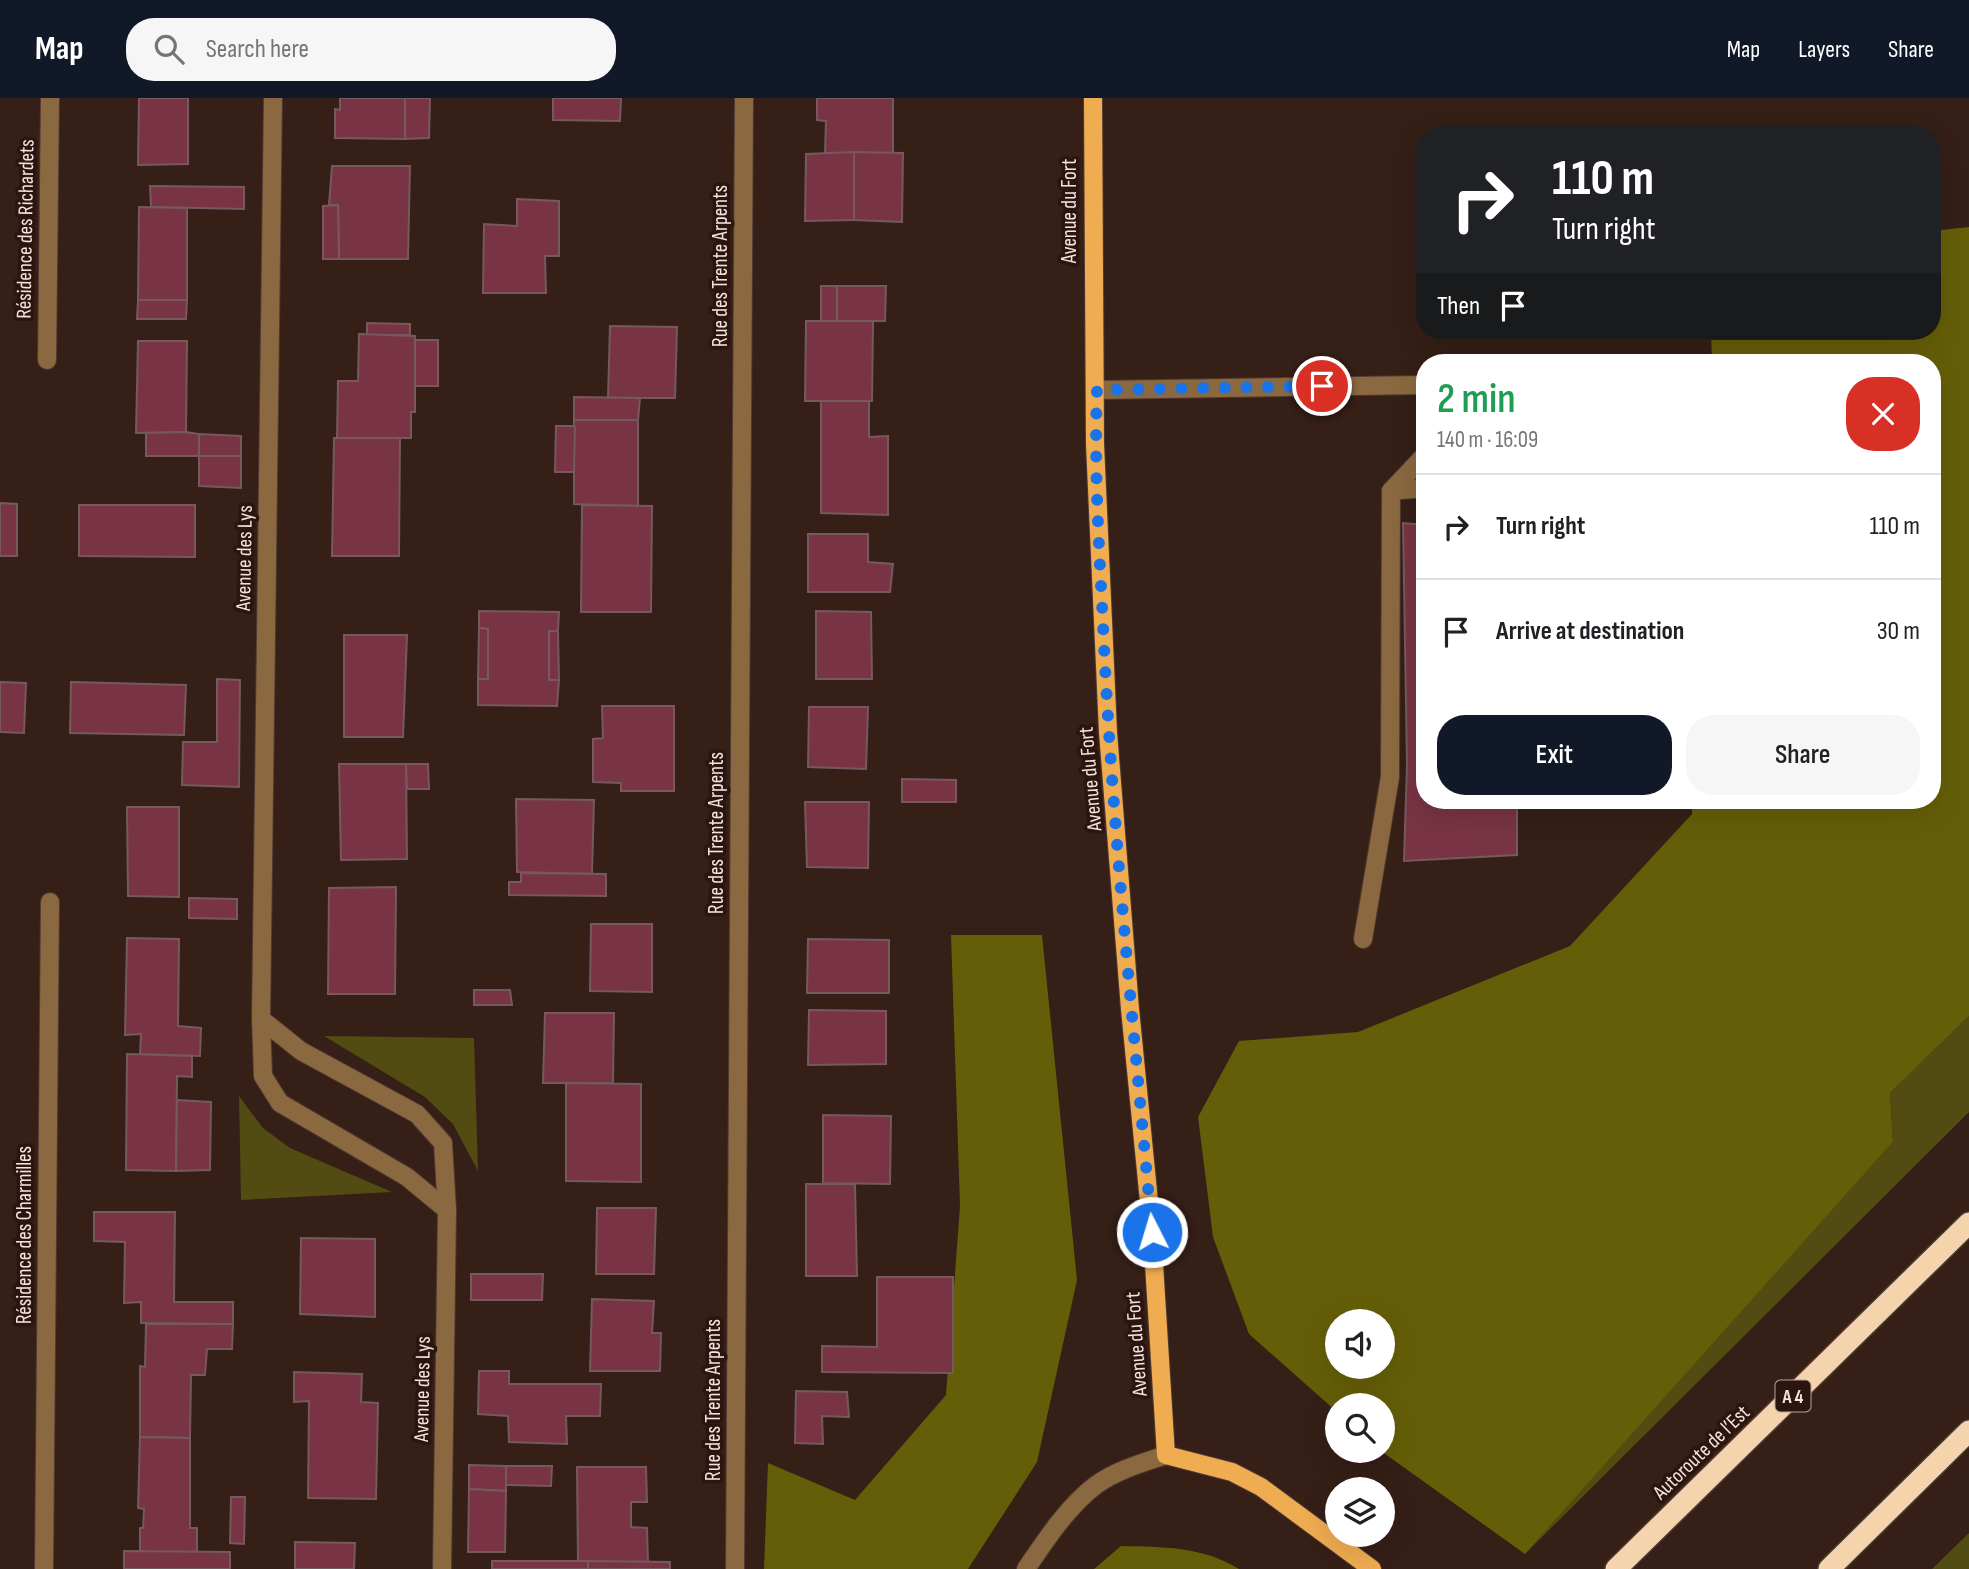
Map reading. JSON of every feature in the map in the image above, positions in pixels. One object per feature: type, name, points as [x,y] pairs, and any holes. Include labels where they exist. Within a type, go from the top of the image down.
[{"type":"highway","name":"Autoroute de l’Est","points":[[1616,1569],[1969,1223]]},
{"type":"highway","points":[[1829,1569],[1969,1431]]},
{"type":"main road","name":"Avenue du Fort","points":[[1093,98],[1092,277],[1097,390],[1095,444],[1108,732],[1129,1009],[1152,1232],[1166,1455]]},
{"type":"main road","points":[[1166,1455],[1232,1472],[1287,1506],[1373,1569]]},
{"type":"street","name":"Résidence des Richardets","points":[[47,360],[50,98]]},
{"type":"street","name":"Avenue des Lys","points":[[273,98],[261,1020],[263,1076],[280,1103],[407,1177],[447,1210]]},
{"type":"street","name":"Rue des Trente Arpents","points":[[734,1569],[744,98]]},
{"type":"street","points":[[1097,390],[1416,385]]},
{"type":"street","points":[[1363,939],[1390,777],[1391,491],[1416,464]]},
{"type":"street","points":[[1391,491],[1416,489]]},
{"type":"street","name":"Résidence des Charmilles","points":[[44,1569],[50,902]]},
{"type":"street","name":"Avenue des Lys","points":[[261,1020],[301,1051],[417,1114],[443,1143],[447,1210],[442,1569]]},
{"type":"street","points":[[1026,1569],[1050,1536],[1096,1485],[1131,1466],[1166,1455]]},
{"type":"shaded area","points":[[1969,227],[1969,1016],[1890,1093],[1893,1142],[1525,1554],[1395,1461],[1395,1393],[1325,1393],[1325,1401],[1249,1334],[1213,1237],[1198,1117],[1239,1041],[1358,1032],[1570,946],[1692,814],[1692,809],[1941,809],[1941,354],[1712,354],[1711,340],[1941,340],[1941,230]]},
{"type":"shaded area","points":[[951,935],[1042,935],[1077,1280],[1037,1462],[968,1569],[764,1569],[768,1463],[855,1500],[946,1395],[960,1206]]},
{"type":"shaded area","points":[[1969,1016],[1969,1112],[1525,1554],[1893,1142],[1890,1093]]},
{"type":"shaded area","points":[[324,1036],[474,1038],[478,1171],[453,1124],[425,1097]]},
{"type":"shaded area","points":[[239,1096],[263,1128],[290,1148],[392,1192],[241,1200]]},
{"type":"shaded area","points":[[1969,1533],[1969,1569],[1932,1569]]},
{"type":"shaded area","points":[[1121,1546],[1196,1552],[1225,1561],[1239,1569],[1094,1569]]},
{"type":"building","points":[[139,98],[188,98],[188,164],[138,165]]},
{"type":"building","points":[[340,98],[405,98],[405,139],[335,138],[335,109],[340,110]]},
{"type":"building","points":[[405,98],[430,98],[429,138],[405,139]]},
{"type":"building","points":[[553,98],[621,98],[620,121],[553,120]]},
{"type":"building","points":[[817,98],[893,98],[893,153],[825,153],[826,121],[817,120]]},
{"type":"building","points":[[854,152],[854,220],[805,221],[806,154]]},
{"type":"building","points":[[854,152],[903,153],[902,222],[854,220]]},
{"type":"building","points":[[332,166],[410,166],[408,259],[339,259],[338,205],[329,205]]},
{"type":"building","points":[[150,186],[244,187],[244,209],[151,207]]},
{"type":"building","points":[[517,199],[559,201],[559,256],[545,256],[546,293],[483,293],[484,224],[517,226]]},
{"type":"building","points":[[338,205],[339,259],[323,259],[323,206]]},
{"type":"building","points":[[139,207],[187,208],[187,300],[138,300]]},
{"type":"building","points":[[821,286],[837,286],[837,321],[821,321]]},
{"type":"building","points":[[837,286],[886,286],[885,321],[837,321]]},
{"type":"building","points":[[138,300],[187,300],[186,319],[137,319]]},
{"type":"building","points":[[806,321],[873,321],[872,401],[805,401]]},
{"type":"building","points":[[367,323],[410,324],[410,335],[367,335]]},
{"type":"building","points":[[610,326],[677,327],[675,398],[608,398]]},
{"type":"building","points":[[359,334],[415,336],[415,412],[411,412],[411,438],[337,438],[338,381],[358,381]]},
{"type":"building","points":[[415,340],[438,340],[438,386],[415,386]]},
{"type":"building","points":[[138,341],[187,341],[186,432],[136,433]]},
{"type":"building","points":[[574,397],[640,398],[638,420],[574,420]]},
{"type":"building","points":[[821,401],[869,401],[869,437],[888,436],[888,515],[821,513]]},
{"type":"building","points":[[574,420],[638,420],[638,506],[574,504]]},
{"type":"building","points":[[556,426],[575,426],[574,472],[555,472]]},
{"type":"building","points":[[146,433],[199,434],[199,456],[146,456]]},
{"type":"building","points":[[199,434],[241,436],[241,456],[199,456]]},
{"type":"building","points":[[334,438],[400,438],[399,556],[332,556]]},
{"type":"building","points":[[199,456],[241,456],[241,488],[199,486]]},
{"type":"building","points":[[0,503],[17,504],[17,556],[0,556]]},
{"type":"building","points":[[79,505],[195,505],[195,557],[79,556]]},
{"type":"building","points":[[582,505],[652,506],[651,612],[581,612]]},
{"type":"building","points":[[1403,523],[1416,524],[1416,809],[1517,809],[1517,855],[1404,861],[1407,764]]},
{"type":"building","points":[[808,534],[868,534],[868,562],[893,564],[890,592],[808,592]]},
{"type":"building","points":[[479,611],[559,612],[558,631],[549,631],[549,680],[559,680],[557,706],[478,705],[478,679],[488,679],[488,629],[479,628]]},
{"type":"building","points":[[816,611],[871,612],[872,679],[816,679]]},
{"type":"building","points":[[479,628],[488,629],[488,679],[478,679]]},
{"type":"building","points":[[549,631],[558,631],[559,680],[549,680]]},
{"type":"building","points":[[344,635],[407,635],[403,737],[344,737]]},
{"type":"building","points":[[217,679],[240,680],[239,787],[182,785],[183,742],[217,742]]},
{"type":"building","points":[[0,682],[26,683],[24,733],[0,732]]},
{"type":"building","points":[[71,682],[186,685],[184,735],[70,733]]},
{"type":"building","points":[[602,706],[674,706],[674,791],[621,791],[621,783],[593,782],[593,739],[603,738]]},
{"type":"building","points":[[809,707],[868,707],[866,769],[808,767]]},
{"type":"building","points":[[339,764],[406,764],[407,859],[341,860]]},
{"type":"building","points":[[406,764],[428,764],[429,789],[407,789]]},
{"type":"building","points":[[902,779],[956,780],[956,802],[902,802]]},
{"type":"building","points":[[516,799],[594,800],[592,874],[517,872]]},
{"type":"building","points":[[805,802],[869,802],[868,868],[807,867]]},
{"type":"building","points":[[127,807],[179,807],[179,897],[128,896]]},
{"type":"building","points":[[521,873],[606,874],[606,896],[509,895],[509,882],[521,882]]},
{"type":"building","points":[[396,887],[395,994],[328,994],[329,888]]},
{"type":"building","points":[[189,898],[237,899],[237,919],[189,918]]},
{"type":"building","points":[[591,924],[652,924],[652,992],[590,991]]},
{"type":"building","points":[[127,938],[179,939],[178,1026],[201,1028],[200,1056],[140,1054],[141,1034],[125,1035]]},
{"type":"building","points":[[808,939],[889,940],[889,993],[807,993]]},
{"type":"building","points":[[474,990],[510,990],[512,1005],[474,1005]]},
{"type":"building","points":[[809,1010],[886,1011],[886,1064],[808,1065]]},
{"type":"building","points":[[545,1013],[614,1013],[613,1083],[543,1083]]},
{"type":"building","points":[[127,1054],[192,1056],[192,1077],[177,1076],[176,1171],[126,1170]]},
{"type":"building","points":[[566,1083],[641,1084],[641,1182],[566,1181]]},
{"type":"building","points":[[177,1100],[211,1102],[210,1170],[176,1171]]},
{"type":"building","points":[[823,1115],[891,1116],[890,1184],[823,1183]]},
{"type":"building","points":[[806,1184],[855,1184],[857,1276],[806,1276]]},
{"type":"building","points":[[597,1208],[656,1208],[654,1274],[596,1274]]},
{"type":"building","points":[[94,1212],[175,1212],[174,1302],[233,1302],[233,1324],[141,1323],[141,1302],[124,1303],[125,1242],[94,1241]]},
{"type":"building","points":[[301,1238],[375,1239],[375,1317],[300,1314]]},
{"type":"building","points":[[471,1274],[543,1274],[542,1300],[471,1300]]},
{"type":"building","points":[[877,1277],[953,1277],[953,1373],[822,1372],[822,1346],[877,1347]]},
{"type":"building","points":[[592,1299],[654,1301],[652,1333],[661,1333],[660,1371],[590,1371]]},
{"type":"building","points":[[146,1324],[233,1324],[232,1349],[207,1349],[205,1375],[191,1375],[190,1438],[140,1437],[140,1366],[145,1367]]},
{"type":"building","points":[[479,1371],[509,1371],[509,1384],[601,1384],[600,1416],[566,1416],[567,1444],[509,1442],[508,1416],[478,1414]]},
{"type":"building","points":[[294,1372],[362,1374],[361,1402],[378,1403],[376,1499],[308,1498],[309,1401],[294,1402]]},
{"type":"building","points":[[796,1391],[847,1392],[849,1417],[822,1416],[823,1444],[795,1443]]},
{"type":"building","points":[[140,1437],[190,1438],[190,1528],[197,1528],[197,1552],[140,1552],[140,1528],[143,1528],[144,1509],[138,1508]]},
{"type":"building","points":[[469,1465],[506,1466],[506,1491],[469,1489]]},
{"type":"building","points":[[506,1466],[552,1466],[551,1486],[506,1485]]},
{"type":"building","points":[[577,1467],[646,1467],[647,1502],[631,1502],[631,1527],[647,1528],[648,1562],[578,1562]]},
{"type":"building","points":[[469,1489],[506,1491],[505,1552],[468,1552]]},
{"type":"building","points":[[231,1497],[245,1497],[244,1544],[230,1543]]},
{"type":"building","points":[[295,1542],[355,1543],[354,1569],[295,1569]]},
{"type":"building","points":[[124,1551],[230,1552],[230,1569],[124,1569]]},
{"type":"building","points":[[492,1561],[588,1561],[588,1569],[492,1569]]},
{"type":"building","points":[[588,1561],[670,1562],[670,1569],[588,1569]]},
{"type":"route","points":[[1152,1232],[1129,1009],[1108,732],[1095,444],[1097,390],[1322,386]]}]
